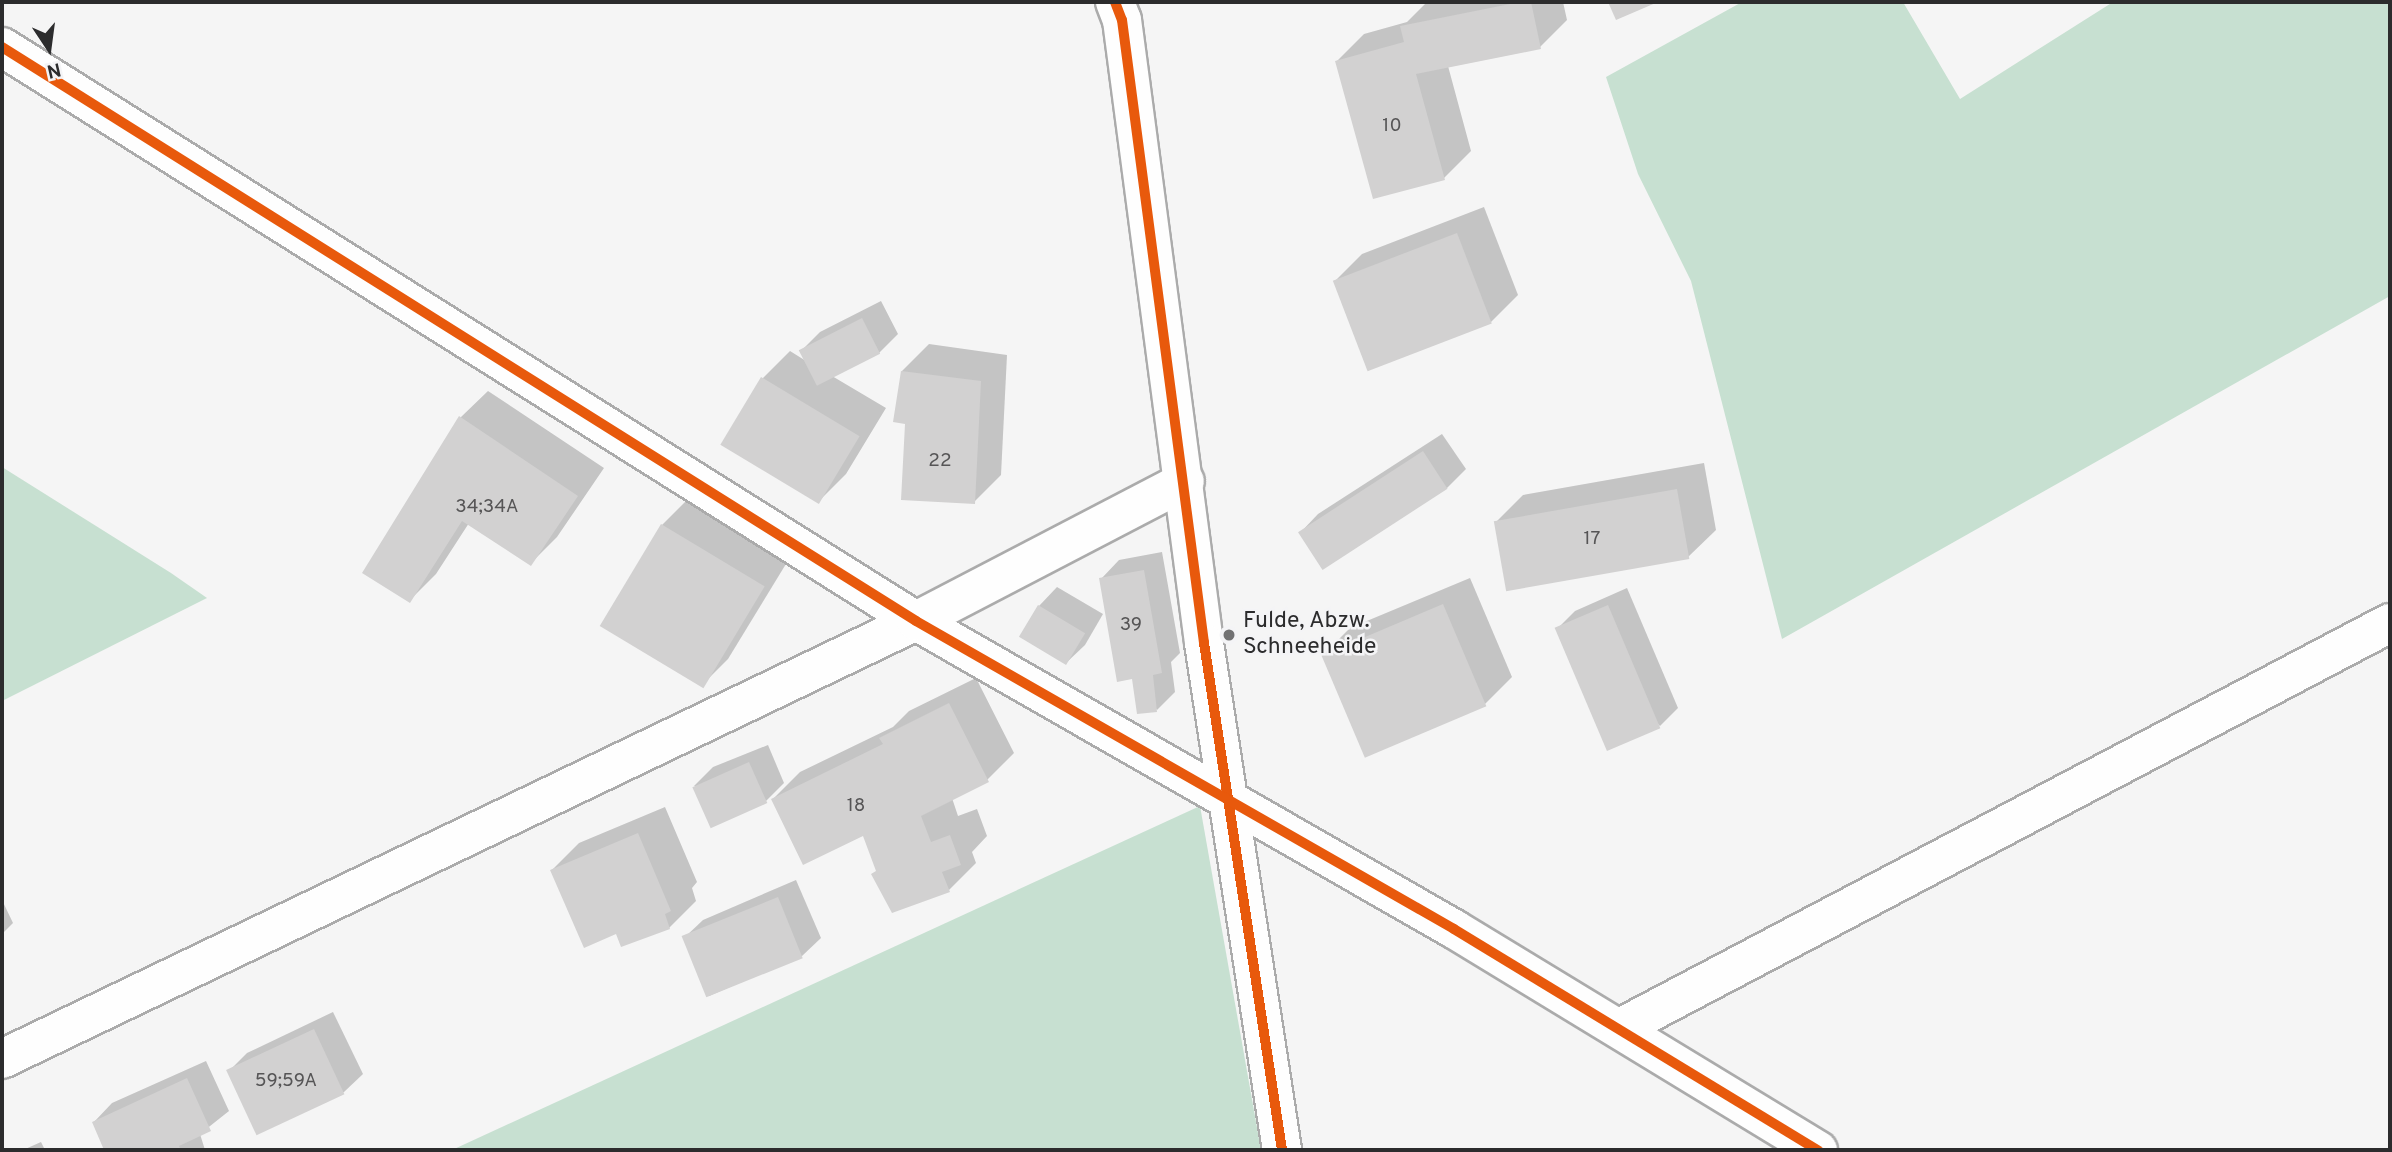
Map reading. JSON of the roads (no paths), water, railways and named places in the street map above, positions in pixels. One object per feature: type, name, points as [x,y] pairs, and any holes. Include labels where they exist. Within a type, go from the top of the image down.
[{"type":"street","points":[[1115,2],[1122,20],[1228,803],[1282,1150]]},
{"type":"street","points":[[2,47],[916,621],[1228,803],[1454,929],[1818,1150]]},
{"type":"street","points":[[2,1059],[916,621],[1185,481]]},
{"type":"street","points":[[1619,1028],[2390,622]]},
{"type":"place","name":"Fulde, Abzw. Schneeheide","points":[[1229,635]]}]
